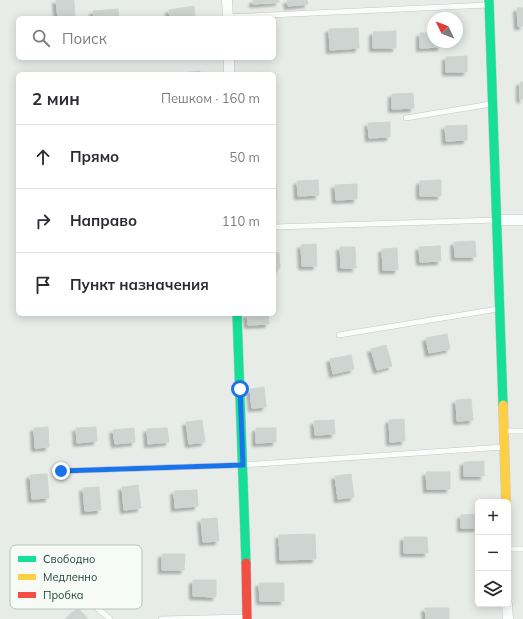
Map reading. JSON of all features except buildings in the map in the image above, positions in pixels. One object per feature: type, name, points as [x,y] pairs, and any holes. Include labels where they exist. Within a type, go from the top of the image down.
[{"type":"street","points":[[227,0],[228,16]]},
{"type":"street","points":[[489,2],[506,499]]},
{"type":"street","points":[[229,60],[229,72]]},
{"type":"street","points":[[497,220],[523,220]]},
{"type":"street","points":[[237,316],[247,618]]},
{"type":"street","points":[[507,607],[508,619]]},
{"type":"lane","points":[[261,16],[489,2]]},
{"type":"lane","points":[[406,118],[492,104]]},
{"type":"lane","points":[[276,227],[497,220]]},
{"type":"lane","points":[[339,336],[500,309]]},
{"type":"lane","points":[[504,431],[523,431]]},
{"type":"lane","points":[[61,471],[243,465],[505,447]]},
{"type":"lane","points":[[511,549],[523,549]]},
{"type":"lane","points":[[98,609],[110,619]]},
{"type":"lane","points":[[161,619],[247,618]]},
{"type":"traffic: fast","points":[[489,0],[503,405]]},
{"type":"traffic: fast","points":[[237,316],[246,563]]},
{"type":"traffic: slow","points":[[503,405],[506,499]]},
{"type":"traffic: jam","points":[[246,563],[247,619]]},
{"type":"route","points":[[61,471],[243,465],[240,389]]}]
